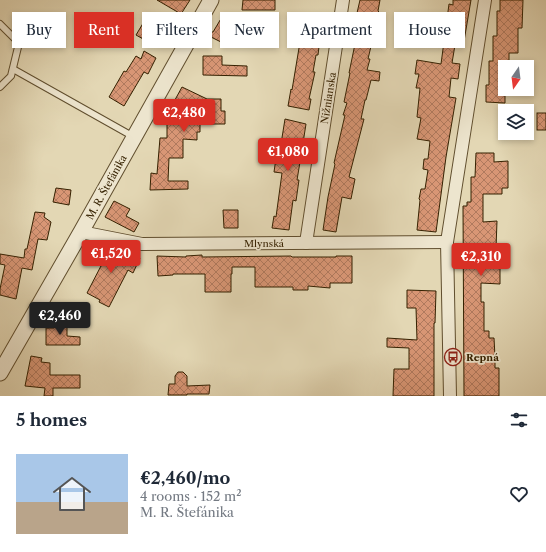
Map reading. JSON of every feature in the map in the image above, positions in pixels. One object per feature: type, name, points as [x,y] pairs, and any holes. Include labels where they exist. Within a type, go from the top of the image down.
[{"type":"street","name":"M. R. Štefánika","points":[[0,373],[211,0]]},
{"type":"street","name":"Nižnianska","points":[[306,243],[342,0]]},
{"type":"street","points":[[450,396],[448,242],[485,0]]},
{"type":"street","name":"Mlynská","points":[[81,232],[142,244],[448,242]]},
{"type":"lane","points":[[0,24],[19,42],[11,76],[0,87]]},
{"type":"lane","points":[[13,69],[134,137]]},
{"type":"building","points":[[157,0],[190,0],[182,12],[178,12]]},
{"type":"building","points":[[243,0],[275,0],[275,10],[242,10]]},
{"type":"building","points":[[360,0],[380,0],[379,12],[357,12]]},
{"type":"building","points":[[453,0],[471,0],[465,35],[465,12],[448,12],[449,4],[453,5]]},
{"type":"building","points":[[500,0],[523,0],[522,28],[518,28],[518,53],[509,53],[509,60],[498,60],[498,96],[505,96],[505,103],[486,102],[486,85],[489,85],[489,61],[493,61],[493,36],[497,36],[497,11],[500,11]]},
{"type":"building","points":[[220,20],[220,42],[212,38],[213,32]]},
{"type":"building","points":[[142,25],[142,38],[136,35]]},
{"type":"building","points":[[299,48],[319,48],[313,72],[315,72],[309,99],[311,99],[309,110],[288,106],[291,89],[292,90]]},
{"type":"building","points":[[354,48],[371,48],[367,70],[380,72],[379,81],[371,80],[365,100],[361,119],[364,119],[349,177],[355,179],[351,199],[342,197],[336,232],[323,230],[334,163],[345,115],[343,115],[347,103],[344,102]]},
{"type":"building","points":[[443,48],[454,48],[452,63],[460,64],[458,79],[451,78],[449,97],[456,98],[436,232],[417,230],[419,199],[421,189],[425,189],[428,170],[423,169],[424,159],[428,159],[430,141],[417,139],[421,118],[417,117],[420,88],[416,88],[419,74],[415,74],[417,60],[441,64]]},
{"type":"building","points":[[144,51],[156,58],[148,74],[144,72],[124,106],[109,97],[124,71],[126,72],[136,56],[141,59]]},
{"type":"building","points":[[203,56],[222,56],[222,65],[247,66],[247,76],[203,75]]},
{"type":"building","points":[[182,87],[207,99],[221,99],[221,111],[225,111],[225,124],[200,124],[200,132],[197,132],[197,140],[183,139],[183,158],[169,158],[168,181],[188,181],[188,189],[150,190],[151,173],[157,174],[160,138],[167,138],[167,120],[178,110],[170,109]]},
{"type":"building","points":[[537,113],[546,113],[546,130],[537,130]]},
{"type":"building","points":[[285,119],[306,124],[303,143],[300,142],[297,161],[300,162],[297,180],[299,180],[296,201],[293,200],[289,230],[272,228],[274,216],[276,217],[282,173],[274,172]]},
{"type":"building","points":[[476,153],[494,153],[494,162],[508,161],[508,188],[502,188],[502,194],[483,194],[483,222],[497,221],[496,248],[502,248],[502,257],[500,258],[500,284],[481,283],[481,302],[484,302],[484,331],[489,331],[489,338],[494,338],[495,368],[499,368],[499,396],[464,396],[463,206],[467,206],[467,202],[471,202],[471,177],[475,177]]},
{"type":"building","points":[[56,188],[71,190],[69,205],[53,202]]},
{"type":"building","points":[[114,201],[130,209],[126,216],[139,223],[134,232],[105,217]]},
{"type":"building","points":[[223,210],[238,210],[238,228],[224,228]]},
{"type":"building","points":[[35,212],[45,213],[44,217],[51,222],[47,240],[38,239],[32,270],[22,268],[16,299],[0,295],[5,265],[0,264],[0,254],[24,258]]},
{"type":"building","points":[[101,244],[128,258],[131,253],[140,258],[133,273],[128,270],[109,307],[87,293],[103,262],[99,260],[101,256],[96,253]]},
{"type":"building","points":[[202,255],[202,257],[352,256],[352,283],[330,283],[330,288],[308,286],[308,290],[293,290],[293,287],[255,287],[255,267],[232,267],[231,292],[205,292],[205,274],[173,274],[158,276],[157,256],[186,257]]},
{"type":"building","points":[[407,290],[436,291],[434,323],[434,396],[393,396],[394,369],[409,369],[409,348],[387,347],[387,338],[417,340],[416,308],[407,308]]},
{"type":"building","points":[[54,323],[67,323],[67,336],[80,337],[80,345],[46,345],[46,328],[54,328]]},
{"type":"building","points":[[31,356],[42,358],[41,362],[50,363],[50,375],[80,375],[80,388],[53,388],[53,396],[44,396],[45,388],[25,386]]},
{"type":"building","points":[[178,372],[183,372],[187,376],[187,386],[210,385],[209,394],[168,395],[169,384],[175,384],[175,376]]},
{"type":"place","name":"Repná","points":[[453,357]]}]
